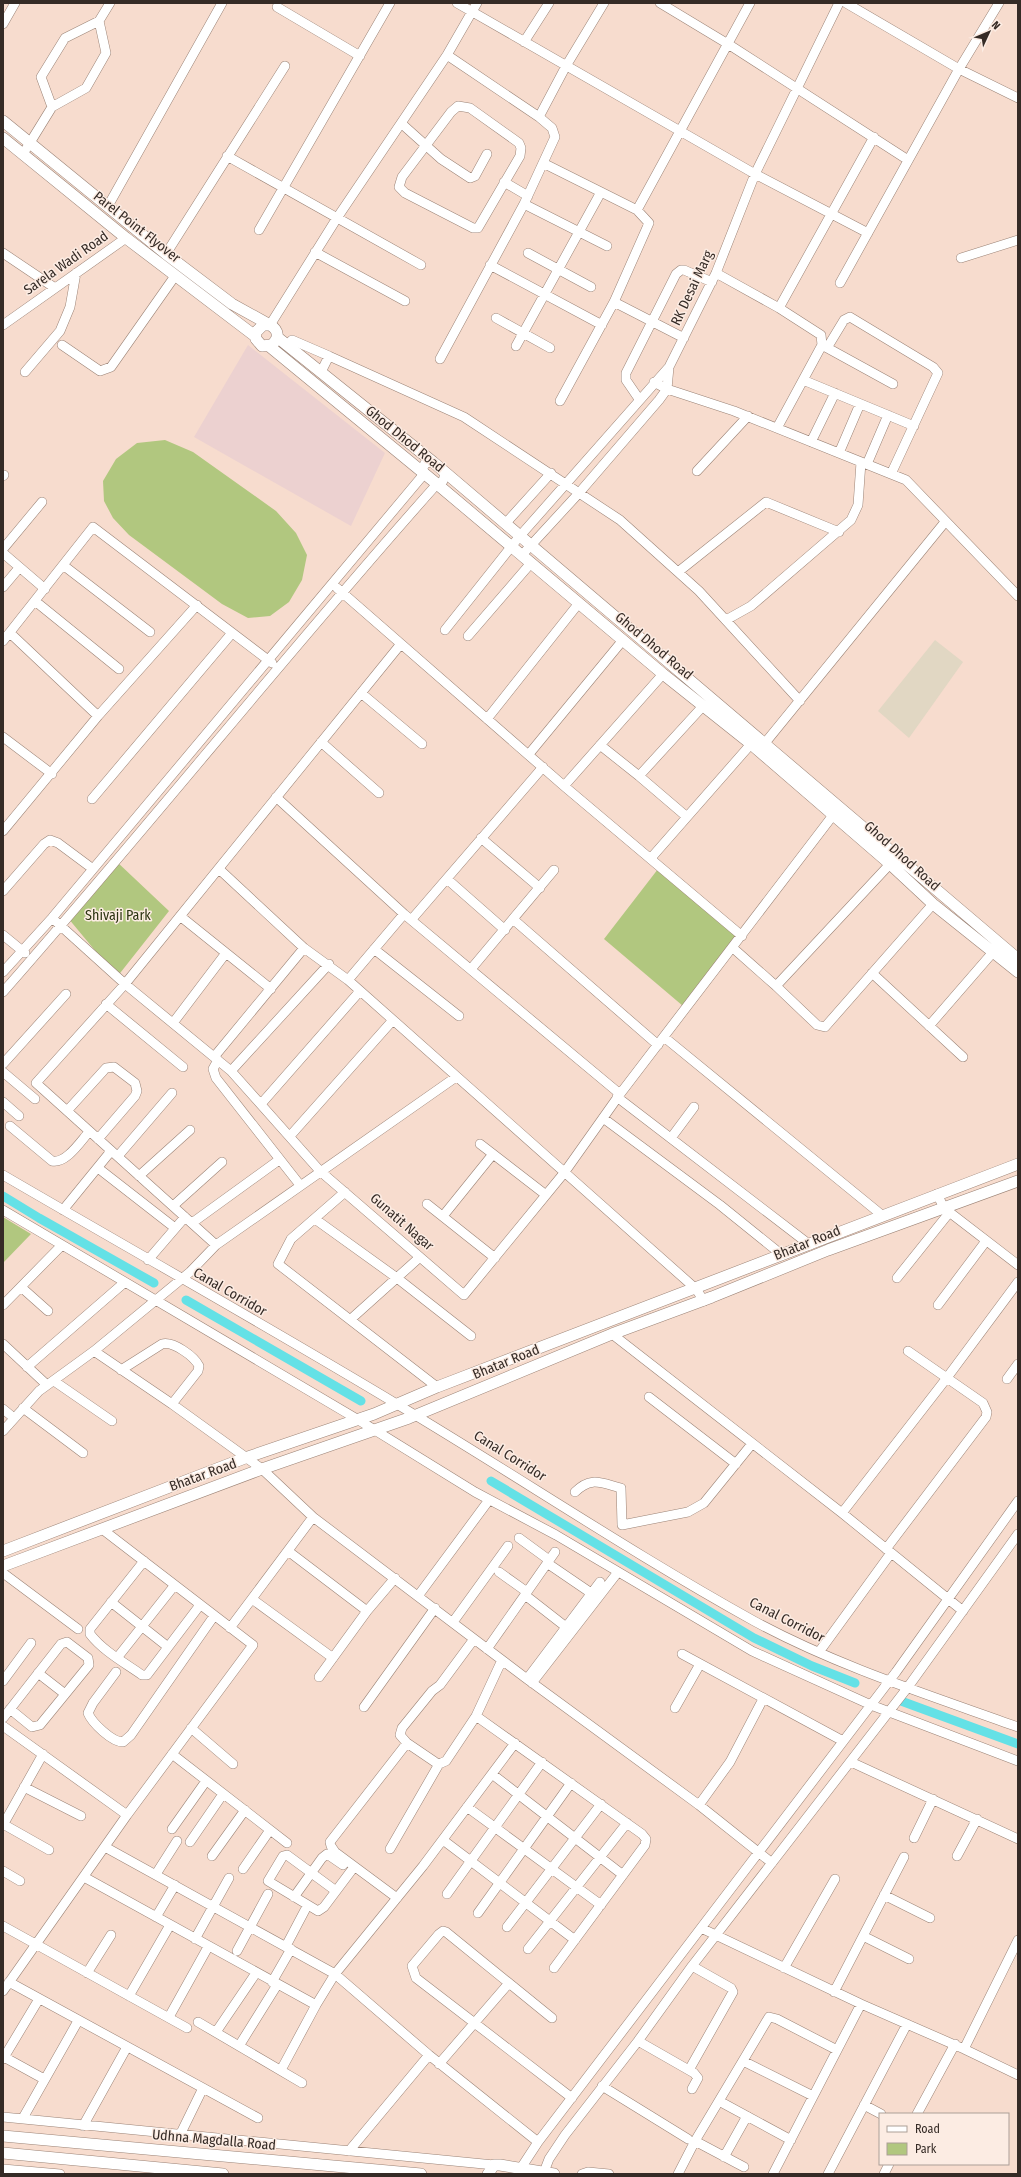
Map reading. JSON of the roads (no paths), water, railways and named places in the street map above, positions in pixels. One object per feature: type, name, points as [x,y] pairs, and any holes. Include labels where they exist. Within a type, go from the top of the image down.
[{"type":"main road","points":[[3,121],[166,254],[232,304],[270,325],[276,330],[277,337],[275,342],[268,346]]},
{"type":"main road","name":"Parel Point Flyover","points":[[3,138],[126,238],[255,336]]},
{"type":"main road","points":[[255,336],[259,327],[270,325]]},
{"type":"main road","name":"Ghod Dhod Road","points":[[255,336],[260,344],[268,346],[437,484],[663,674],[751,744],[890,864],[933,904],[1018,972]]},
{"type":"main road","points":[[277,337],[433,462],[519,537],[841,806],[1018,958]]},
{"type":"main road","points":[[3,1551],[245,1458],[398,1404],[437,1387],[782,1256],[937,1194],[1018,1164]]},
{"type":"main road","name":"Bhatar Road","points":[[3,1566],[262,1470],[416,1415],[612,1334],[704,1300],[828,1250],[946,1210],[1018,1180]]},
{"type":"main road","name":"Udhna Magdalla Road","points":[[3,2136],[422,2174]]},
{"type":"main road","points":[[3,2154],[223,2174]]},
{"type":"main road","points":[[491,2170],[521,2168],[552,2173]]},
{"type":"street","points":[[3,24],[15,3]]},
{"type":"street","points":[[52,107],[41,77],[64,38],[99,21],[110,3]]},
{"type":"street","points":[[108,206],[222,3]]},
{"type":"street","points":[[259,230],[390,3]]},
{"type":"street","points":[[457,3],[755,174],[868,233]]},
{"type":"street","points":[[270,325],[337,218],[402,124],[447,55],[477,3]]},
{"type":"street","points":[[524,42],[549,3]]},
{"type":"street","points":[[539,117],[566,66],[604,3]]},
{"type":"street","points":[[660,3],[728,44],[908,160]]},
{"type":"street","points":[[637,210],[750,3]]},
{"type":"street","name":"RK Desai Marg","points":[[445,630],[511,546],[654,382],[669,367],[716,274],[755,174],[839,3]]},
{"type":"street","points":[[846,3],[959,69],[1018,98]]},
{"type":"street","points":[[840,283],[959,69],[999,3]]},
{"type":"street","points":[[277,7],[360,56]]},
{"type":"street","points":[[23,154],[52,107],[86,88],[106,54],[99,21]]},
{"type":"street","points":[[440,359],[526,200],[555,137],[552,128],[539,117],[447,55]]},
{"type":"street","points":[[166,254],[285,66]]},
{"type":"street","points":[[461,106],[470,108],[521,145],[520,156],[504,182],[483,222],[478,228],[473,228],[405,193],[399,187],[402,177],[427,146],[454,109],[461,106]]},
{"type":"street","points":[[402,124],[447,164],[470,178],[475,176],[487,154]]},
{"type":"street","points":[[779,308],[874,137]]},
{"type":"street","points":[[227,156],[421,265]]},
{"type":"street","points":[[543,163],[637,210],[649,223],[648,230],[614,302],[560,401]]},
{"type":"street","points":[[504,182],[526,200],[579,232],[607,246]]},
{"type":"street","points":[[516,346],[601,192]]},
{"type":"street","name":"Sarela Wadi Road","points":[[5,321],[126,238]]},
{"type":"street","points":[[961,258],[1018,240]]},
{"type":"street","points":[[315,252],[405,301]]},
{"type":"street","points":[[3,253],[55,288]]},
{"type":"street","points":[[528,253],[591,287]]},
{"type":"street","points":[[490,265],[602,325]]},
{"type":"street","points":[[639,399],[625,376],[678,271],[684,270],[712,282]]},
{"type":"street","points":[[25,372],[60,331],[70,308],[76,273]]},
{"type":"street","points":[[716,274],[779,308],[817,332],[821,336],[825,346],[893,384]]},
{"type":"street","points":[[62,345],[100,371],[111,367],[175,276]]},
{"type":"street","points":[[614,302],[684,338]]},
{"type":"street","points":[[777,428],[803,380],[825,346],[844,320],[850,317],[933,367],[938,373],[938,377],[891,474]]},
{"type":"street","points":[[496,318],[550,348]]},
{"type":"street","points":[[287,345],[292,340],[464,417],[551,473],[620,520],[699,591],[800,701]]},
{"type":"street","points":[[321,372],[329,356]]},
{"type":"street","points":[[468,636],[526,559],[530,546],[579,493],[667,389],[669,367]]},
{"type":"street","points":[[803,380],[914,426]]},
{"type":"street","points":[[654,382],[667,389],[748,416],[906,480],[1018,596]]},
{"type":"street","points":[[812,442],[835,393]]},
{"type":"street","points":[[839,453],[860,404]]},
{"type":"street","points":[[726,620],[751,606],[839,532],[851,520],[857,510],[864,463],[888,415]]},
{"type":"street","points":[[697,471],[748,416]]},
{"type":"street","points":[[3,972],[21,950],[52,918],[268,659],[333,584],[424,474],[423,468],[425,463],[433,462]]},
{"type":"street","points":[[3,992],[61,926],[341,592],[437,484],[443,481],[446,473]]},
{"type":"street","points":[[505,524],[551,473]]},
{"type":"street","points":[[3,549],[42,502]]},
{"type":"street","points":[[678,572],[766,502],[839,532]]},
{"type":"street","points":[[765,742],[945,522]]},
{"type":"street","points":[[3,641],[93,527],[278,667]]},
{"type":"street","points":[[3,553],[45,589]]},
{"type":"street","points":[[63,565],[150,632]]},
{"type":"street","points":[[3,588],[19,568]]},
{"type":"street","points":[[333,584],[400,645],[742,936]]},
{"type":"street","points":[[35,601],[120,669]]},
{"type":"street","points":[[487,718],[579,603]]},
{"type":"street","points":[[3,831],[52,774],[98,716],[198,605]]},
{"type":"street","points":[[10,633],[98,716]]},
{"type":"street","points":[[92,799],[232,633]]},
{"type":"street","points":[[529,754],[623,640]]},
{"type":"street","points":[[216,1245],[36,1083],[125,984],[400,645]]},
{"type":"street","points":[[564,786],[663,674]]},
{"type":"street","points":[[361,693],[422,744]]},
{"type":"street","points":[[639,776],[703,706]]},
{"type":"street","points":[[4,740],[52,774]]},
{"type":"street","points":[[321,742],[379,794]]},
{"type":"street","points":[[650,858],[751,744]]},
{"type":"street","points":[[600,745],[687,817]]},
{"type":"street","points":[[348,980],[374,949],[447,878],[543,767]]},
{"type":"street","points":[[276,797],[408,916],[619,1096],[810,1245]]},
{"type":"street","points":[[427,1204],[495,1258],[564,1173],[619,1096],[841,806]]},
{"type":"street","points":[[482,838],[540,888]]},
{"type":"street","points":[[3,891],[44,844],[50,840],[58,843],[93,869]]},
{"type":"street","points":[[776,986],[890,864]]},
{"type":"street","points":[[219,869],[304,948],[348,980],[696,1289],[704,1300]]},
{"type":"street","points":[[471,969],[514,920],[554,870]]},
{"type":"street","points":[[447,878],[505,930]]},
{"type":"street","points":[[733,948],[817,1025],[825,1027],[933,904]]},
{"type":"street","points":[[180,916],[271,989]]},
{"type":"street","name":"Gunatit Nagar","points":[[52,918],[125,984],[231,1071],[320,1171],[464,1295],[495,1258]]},
{"type":"street","points":[[514,920],[658,1045]]},
{"type":"street","points":[[3,935],[32,959]]},
{"type":"street","points":[[300,1185],[279,1160],[214,1073],[213,1069],[216,1058],[304,948]]},
{"type":"street","points":[[374,949],[459,1016]]},
{"type":"street","points":[[929,1026],[994,952]]},
{"type":"street","points":[[173,1023],[226,953]]},
{"type":"street","points":[[231,1071],[328,964]]},
{"type":"street","points":[[872,973],[963,1056]]},
{"type":"street","points":[[261,1104],[360,991]]},
{"type":"street","points":[[3,1064],[66,994]]},
{"type":"street","points":[[106,1004],[182,1067]]},
{"type":"street","points":[[290,1136],[393,1020]]},
{"type":"street","points":[[664,1037],[883,1216]]},
{"type":"street","points":[[67,1111],[106,1068],[114,1067],[134,1083],[137,1091],[135,1096],[98,1139]]},
{"type":"street","points":[[3,1072],[35,1099]]},
{"type":"street","points":[[3,1431],[24,1408],[51,1383],[94,1351],[156,1300],[181,1279],[216,1245],[456,1077]]},
{"type":"street","points":[[63,1210],[98,1168],[114,1154],[172,1093]]},
{"type":"street","points":[[3,1102],[19,1116]]},
{"type":"street","points":[[672,1138],[694,1107]]},
{"type":"street","points":[[603,1118],[720,1205],[782,1256]]},
{"type":"street","points":[[10,1126],[52,1161],[56,1162],[65,1158],[89,1132]]},
{"type":"street","points":[[139,1176],[190,1130]]},
{"type":"street","points":[[480,1144],[546,1195]]},
{"type":"street","points":[[443,1216],[493,1154]]},
{"type":"street","points":[[192,1223],[279,1160]]},
{"type":"street","points":[[173,1206],[222,1162]]},
{"type":"street","points":[[98,1168],[175,1228]]},
{"type":"street","name":"Canal Corridor","points":[[3,1175],[398,1404],[622,1543],[754,1621],[819,1652],[889,1682],[908,1687],[1018,1727]]},
{"type":"street","points":[[345,1192],[290,1239],[278,1264],[437,1387]]},
{"type":"street","points":[[937,1194],[946,1210],[1018,1265]]},
{"type":"street","points":[[3,1210],[357,1419],[489,1500],[556,1535],[752,1651],[871,1706],[1018,1761]]},
{"type":"street","points":[[897,1278],[946,1210]]},
{"type":"street","points":[[148,1260],[185,1217]]},
{"type":"street","points":[[314,1219],[396,1278],[471,1336]]},
{"type":"street","points":[[938,1305],[986,1241]]},
{"type":"street","points":[[3,1305],[62,1245]]},
{"type":"street","points":[[350,1320],[420,1257]]},
{"type":"street","points":[[27,1367],[125,1282]]},
{"type":"street","points":[[842,1514],[946,1379],[1018,1282]]},
{"type":"street","points":[[21,1287],[48,1311]]},
{"type":"street","points":[[612,1334],[963,1611]]},
{"type":"street","points":[[121,1370],[162,1344],[166,1343],[176,1347],[197,1361],[199,1366],[198,1370],[172,1404]]},
{"type":"street","points":[[3,1346],[27,1367],[112,1421]]},
{"type":"street","points":[[94,1351],[172,1404],[262,1470],[313,1517],[435,1608],[487,1649],[699,1805],[772,1863]]},
{"type":"street","points":[[819,1652],[888,1551],[986,1417],[987,1412],[983,1403],[946,1379],[908,1351]]},
{"type":"street","points":[[1007,1379],[1018,1364]]},
{"type":"street","points":[[649,1397],[736,1464]]},
{"type":"street","points":[[24,1408],[83,1453]]},
{"type":"street","points":[[3,1409],[14,1418]]},
{"type":"street","points":[[575,1492],[584,1484],[595,1481],[621,1488],[622,1524],[688,1512],[704,1503],[751,1444]]},
{"type":"street","points":[[418,1596],[489,1500]]},
{"type":"street","points":[[521,2168],[538,2142],[889,1682],[1018,1501]]},
{"type":"street","points":[[230,1628],[313,1517]]},
{"type":"street","points":[[3,1991],[127,1815],[253,1645],[174,1586],[102,1529]]},
{"type":"street","points":[[552,2173],[548,2158],[638,2041],[692,1966],[908,1687],[1018,1534]]},
{"type":"street","points":[[519,1538],[548,1562],[591,1593]]},
{"type":"street","points":[[453,1622],[508,1546]]},
{"type":"street","points":[[288,1551],[367,1611]]},
{"type":"street","points":[[487,1649],[555,1552]]},
{"type":"street","points":[[144,1561],[96,1622],[90,1634],[117,1658],[142,1676],[147,1675],[200,1605]]},
{"type":"street","points":[[499,1572],[566,1627]]},
{"type":"street","points":[[530,1681],[618,1572]]},
{"type":"street","points":[[3,1573],[78,1629]]},
{"type":"street","points":[[319,1677],[367,1611],[395,1578]]},
{"type":"street","points":[[530,1681],[566,1627],[600,1582]]},
{"type":"street","points":[[117,1658],[174,1586]]},
{"type":"street","points":[[252,1599],[333,1658]]},
{"type":"street","points":[[111,1602],[168,1647]]},
{"type":"street","points":[[364,1707],[435,1608]]},
{"type":"street","points":[[116,1672],[93,1703],[88,1713],[91,1720],[115,1740],[123,1742],[131,1735],[214,1616]]},
{"type":"street","points":[[439,1764],[407,1743],[400,1735],[402,1728],[432,1691],[440,1685],[474,1639]]},
{"type":"street","points":[[3,1718],[10,1709],[38,1673],[61,1644],[66,1642],[88,1658],[89,1665],[36,1728],[32,1727],[10,1709]]},
{"type":"street","points":[[3,1681],[30,1643]]},
{"type":"street","points":[[682,1654],[763,1699],[844,1741]]},
{"type":"street","points":[[390,1849],[439,1764],[446,1761],[476,1716],[502,1660]]},
{"type":"street","points":[[675,1708],[700,1664]]},
{"type":"street","points":[[38,1673],[66,1694]]},
{"type":"street","points":[[699,1805],[730,1762],[763,1699]]},
{"type":"street","points":[[476,1716],[645,1836],[646,1842],[554,1968]]},
{"type":"street","points":[[3,1726],[127,1815]]},
{"type":"street","points":[[191,1728],[233,1764]]},
{"type":"street","points":[[396,1900],[335,1852],[330,1842],[407,1743]]},
{"type":"street","points":[[281,2070],[316,2005],[336,1974],[443,1840],[515,1743]]},
{"type":"street","points":[[43,1754],[4,1820],[49,1850]]},
{"type":"street","points":[[172,1754],[287,1843]]},
{"type":"street","points":[[447,1894],[542,1762]]},
{"type":"street","points":[[851,1762],[1018,1839]]},
{"type":"street","points":[[492,1774],[623,1875]]},
{"type":"street","points":[[172,1828],[206,1781]]},
{"type":"street","points":[[478,1913],[571,1783]]},
{"type":"street","points":[[24,1787],[81,1816]]},
{"type":"street","points":[[190,1842],[223,1794]]},
{"type":"street","points":[[914,1838],[933,1799]]},
{"type":"street","points":[[507,1928],[600,1804]]},
{"type":"street","points":[[467,1807],[601,1905]]},
{"type":"street","points":[[212,1856],[245,1810]]},
{"type":"street","points":[[957,1856],[977,1819]]},
{"type":"street","points":[[528,1949],[627,1823]]},
{"type":"street","points":[[243,1869],[270,1830]]},
{"type":"street","points":[[443,1840],[575,1940]]},
{"type":"street","points":[[156,1874],[177,1841]]},
{"type":"street","points":[[105,1847],[336,1974],[429,2056],[538,2142]]},
{"type":"street","points":[[294,1897],[327,1854],[396,1900]]},
{"type":"street","points":[[336,1891],[287,1855],[283,1856],[268,1881],[318,1911],[321,1910],[336,1891],[351,1871]]},
{"type":"street","points":[[834,1992],[904,1857]]},
{"type":"street","points":[[3,1871],[20,1881]]},
{"type":"street","points":[[84,1877],[195,1940],[316,2005]]},
{"type":"street","points":[[195,1940],[229,1878]]},
{"type":"street","points":[[784,1968],[835,1879]]},
{"type":"street","points":[[156,1917],[175,1885]]},
{"type":"street","points":[[237,1951],[268,1894]]},
{"type":"street","points":[[884,1895],[930,1918]]},
{"type":"street","points":[[239,2046],[275,1983],[288,1947],[305,1910]]},
{"type":"street","points":[[129,1996],[170,1925]]},
{"type":"street","points":[[3,1926],[187,2028]]},
{"type":"street","points":[[701,1928],[834,1992],[1017,2072]]},
{"type":"street","points":[[552,2018],[446,1932],[443,1931],[438,1934],[412,1966],[416,1978],[572,2098]]},
{"type":"street","points":[[87,1973],[111,1935]]},
{"type":"street","points":[[863,1936],[909,1959]]},
{"type":"street","points":[[964,2049],[1018,1941]]},
{"type":"street","points":[[169,2017],[208,1946]]},
{"type":"street","points":[[690,2070],[733,1992],[731,1988],[692,1966]]},
{"type":"street","points":[[216,2032],[256,1973]]},
{"type":"street","points":[[9,1982],[258,2118]]},
{"type":"street","points":[[439,2064],[509,1983]]},
{"type":"street","points":[[39,1999],[4,2058],[44,2079]]},
{"type":"street","points":[[773,2174],[861,2004]]},
{"type":"street","points":[[678,2174],[692,2140],[719,2100],[769,2017],[777,2019],[837,2050]]},
{"type":"street","points":[[23,2118],[78,2021]]},
{"type":"street","points":[[198,2022],[302,2083]]},
{"type":"street","points":[[828,2174],[907,2024]]},
{"type":"street","points":[[638,2041],[690,2070],[698,2078],[692,2089]]},
{"type":"street","points":[[918,2113],[955,2044]]},
{"type":"street","points":[[83,2126],[127,2047]]},
{"type":"street","points":[[349,2151],[429,2056]]},
{"type":"street","points":[[743,2061],[813,2096]]},
{"type":"street","points":[[602,2086],[692,2140],[744,2167]]},
{"type":"street","points":[[180,2135],[203,2088]]},
{"type":"street","points":[[719,2100],[791,2140]]},
{"type":"street","points":[[864,2105],[879,2113]]},
{"type":"street","points":[[724,2157],[747,2116]]},
{"type":"street","points":[[3,2117],[349,2151],[491,2170]]},
{"type":"street","points":[[884,2174],[888,2165]]},
{"type":"street","points":[[3,2169],[60,2174]]},
{"type":"street","points":[[582,2174],[588,2172],[609,2174]]},
{"type":"waterway","points":[[3,1196],[154,1283]]},
{"type":"waterway","points":[[186,1300],[361,1401]]},
{"type":"waterway","points":[[491,1481],[754,1638],[812,1666],[855,1683]]},
{"type":"waterway","points":[[901,1701],[1018,1744]]},
{"type":"park label","name":"Shivaji Park","points":[[118,915]]}]
